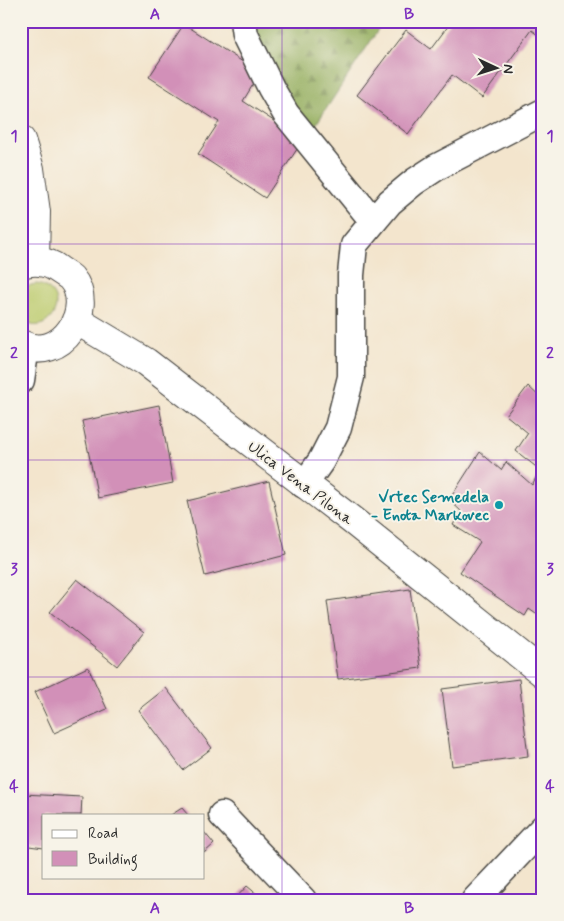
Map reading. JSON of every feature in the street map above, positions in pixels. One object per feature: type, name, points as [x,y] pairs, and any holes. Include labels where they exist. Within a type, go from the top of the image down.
[{"type":"street","points":[[243,21],[246,35],[270,88],[286,114],[373,221]]},
{"type":"street","points":[[304,485],[321,461],[338,428],[351,377],[351,275],[354,246],[390,202],[414,182],[437,167],[543,112]]},
{"type":"street","points":[[21,140],[30,169],[36,212],[28,262],[54,266],[71,278],[78,291],[80,308],[68,336],[56,346],[38,349],[24,345],[21,380]]},
{"type":"street","name":"Ulica Vena Pilona","points":[[76,320],[146,362],[353,521],[543,673]]},
{"type":"street","points":[[222,815],[303,900]]},
{"type":"street","points":[[475,900],[543,828]]},
{"type":"green space","points":[[241,21],[384,21],[311,132]]},
{"type":"green space","points":[[37,284],[49,289],[55,297],[56,305],[48,321],[40,325],[31,325],[21,319],[21,291]]},
{"type":"building","points":[[452,21],[543,21],[543,38],[532,30],[482,98],[452,75],[408,134],[357,95],[406,30],[431,49]]},
{"type":"building","points":[[184,24],[260,73],[243,101],[303,140],[265,198],[198,154],[219,122],[149,77]]},
{"type":"building","points":[[543,197],[543,218],[542,218],[539,198]]},
{"type":"building","name":"Vrtec Semedela - Enota Markovec","points":[[528,386],[543,400],[543,619],[529,609],[525,616],[460,572],[480,542],[453,525],[461,511],[449,500],[480,452],[501,470],[506,462],[532,485],[540,470],[516,451],[528,433],[506,415]]},
{"type":"building","points":[[159,405],[173,483],[98,498],[82,421]]},
{"type":"building","points":[[269,481],[286,555],[205,576],[187,501]]},
{"type":"building","points":[[77,579],[144,632],[117,666],[50,612]]},
{"type":"building","points":[[410,589],[421,668],[338,679],[327,601]]},
{"type":"building","points":[[88,667],[107,709],[54,733],[35,692]]},
{"type":"building","points":[[519,679],[528,756],[452,766],[442,689]]},
{"type":"building","points":[[166,688],[212,748],[183,770],[138,710]]},
{"type":"building","points":[[23,794],[82,797],[81,814],[42,814],[42,848],[21,845]]},
{"type":"building","points":[[182,808],[187,814],[173,814]]},
{"type":"building","points":[[205,833],[214,844],[205,852]]},
{"type":"building","points":[[247,886],[264,900],[234,900]]},
{"type":"place","name":"Vrtec Semedela - Enota Markovec","points":[[499,505]]}]
